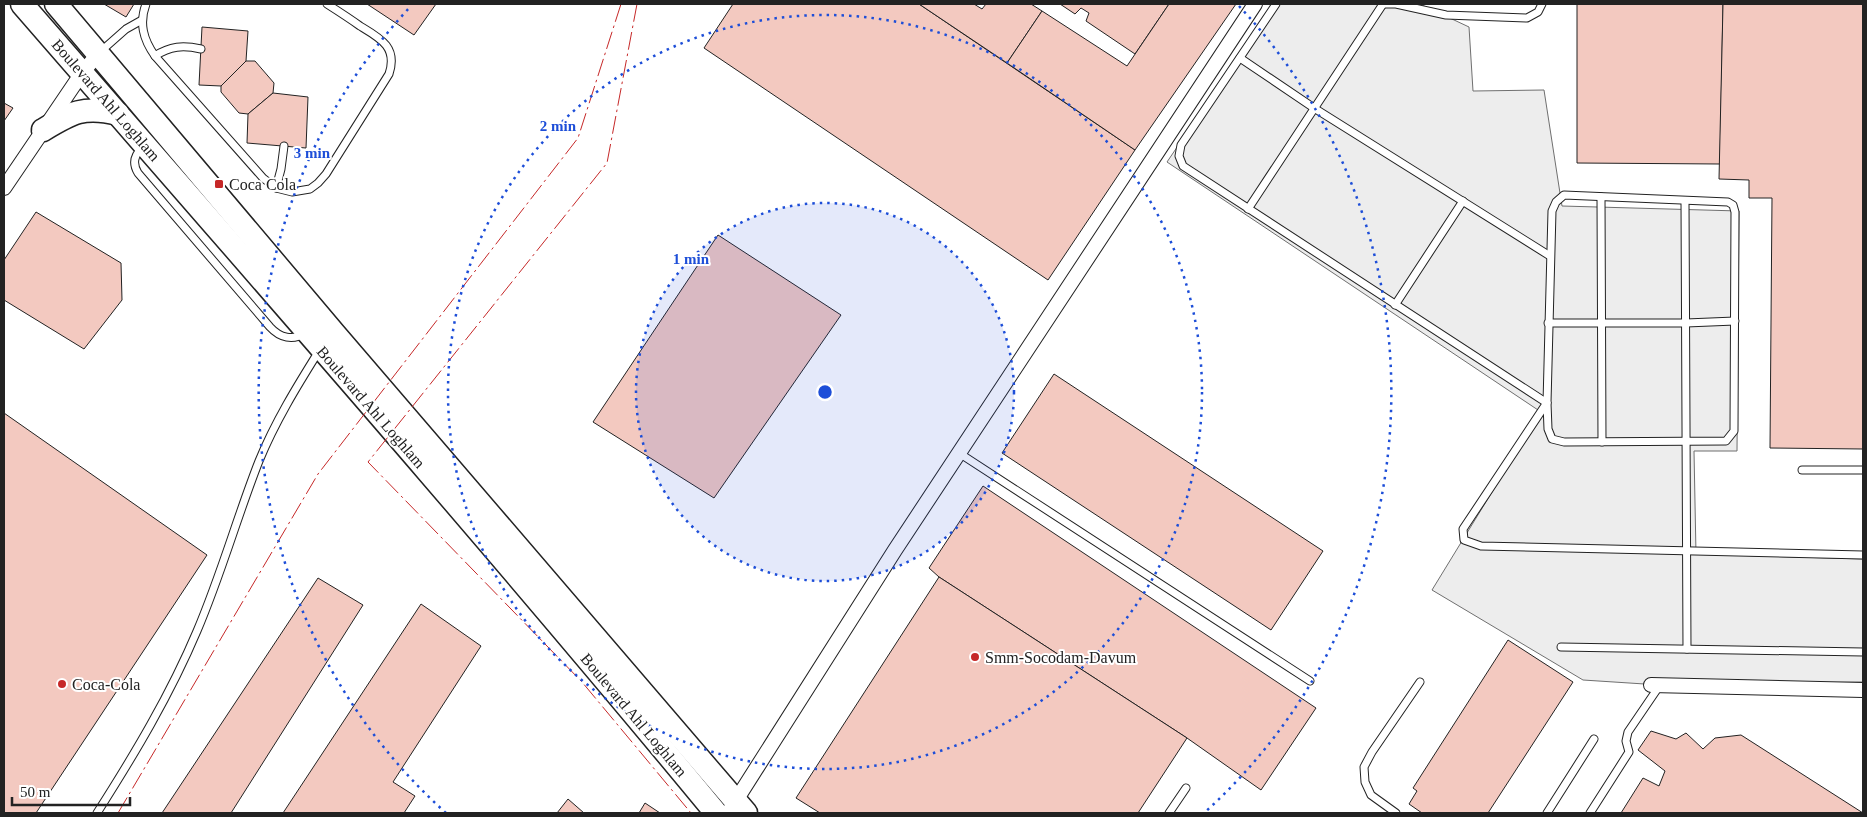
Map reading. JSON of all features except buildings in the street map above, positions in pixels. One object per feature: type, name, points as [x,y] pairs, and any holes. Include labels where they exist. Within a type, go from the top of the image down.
[{"type":"main road","name":"Boulevard Ahl Loghlam","points":[[22,4],[145,146],[320,338],[478,516],[637,701],[736,809]]},
{"type":"main road","name":"Boulevard Ahl Loghlam","points":[[56,4],[98,54],[320,338]]},
{"type":"main road","points":[[43,130],[58,120],[77,112],[98,110],[118,114]]},
{"type":"main road","name":"Boulevard Ahl Loghlam","points":[[637,701],[716,813]]},
{"type":"street","points":[[736,809],[823,662],[1255,4]]},
{"type":"street","points":[[4,188],[82,73],[98,54]]},
{"type":"street","points":[[1656,685],[1863,690]]},
{"type":"lane","points":[[146,4],[142,20],[145,39],[155,56],[262,178],[276,188],[292,192],[310,189],[326,174],[391,68],[391,55],[385,43],[327,4]]},
{"type":"lane","points":[[1276,4],[1181,145],[1179,156],[1183,166],[1546,403]]},
{"type":"lane","points":[[1248,209],[1383,4],[1396,4],[1446,14],[1527,18],[1538,12],[1542,4]]},
{"type":"lane","points":[[98,54],[126,29],[142,20]]},
{"type":"lane","points":[[155,56],[171,47],[188,46],[201,49]]},
{"type":"lane","points":[[1240,58],[1314,108],[1550,256]]},
{"type":"lane","points":[[276,188],[284,146]]},
{"type":"lane","points":[[1564,195],[1685,201],[1728,202],[1733,206],[1735,212],[1734,431],[1726,441],[1564,442],[1552,438],[1548,429],[1546,403],[1552,211],[1556,202],[1564,195]]},
{"type":"lane","points":[[1601,197],[1602,442]]},
{"type":"lane","points":[[1395,305],[1463,201]]},
{"type":"lane","points":[[1685,201],[1687,649]]},
{"type":"lane","points":[[1548,323],[1735,321]]},
{"type":"lane","points":[[97,813],[152,721],[179,670],[212,595],[233,530],[260,459],[273,429],[320,338]]},
{"type":"lane","points":[[1546,403],[1463,529],[1464,540],[1481,546],[1863,555]]},
{"type":"lane","points":[[959,453],[1310,681]]},
{"type":"lane","points":[[1802,470],[1863,470]]},
{"type":"lane","points":[[1561,647],[1863,652]]},
{"type":"lane","points":[[1396,813],[1371,795],[1365,782],[1364,767],[1372,752],[1420,682]]},
{"type":"lane","points":[[1590,813],[1629,752],[1626,741],[1628,732],[1656,685]]},
{"type":"lane","points":[[1547,813],[1594,739]]},
{"type":"lane","points":[[1169,813],[1186,788]]},
{"type":"shaded area","points":[[1274,4],[1420,4],[1469,27],[1473,91],[1544,90],[1562,206],[1739,211],[1737,451],[1694,451],[1696,554],[1863,559],[1863,682],[1660,685],[1583,680],[1432,590],[1541,412],[1167,162]]},
{"type":"power","points":[[118,813],[318,474],[578,138],[621,4]]},
{"type":"power","points":[[637,4],[607,163],[368,462],[582,682],[691,813]]},
{"type":"place","name":"Coca Cola","points":[[219,184]]},
{"type":"place","name":"Smm-Socodam-Davum","points":[[975,657]]},
{"type":"place","name":"Coca-Cola","points":[[62,684]]}]
